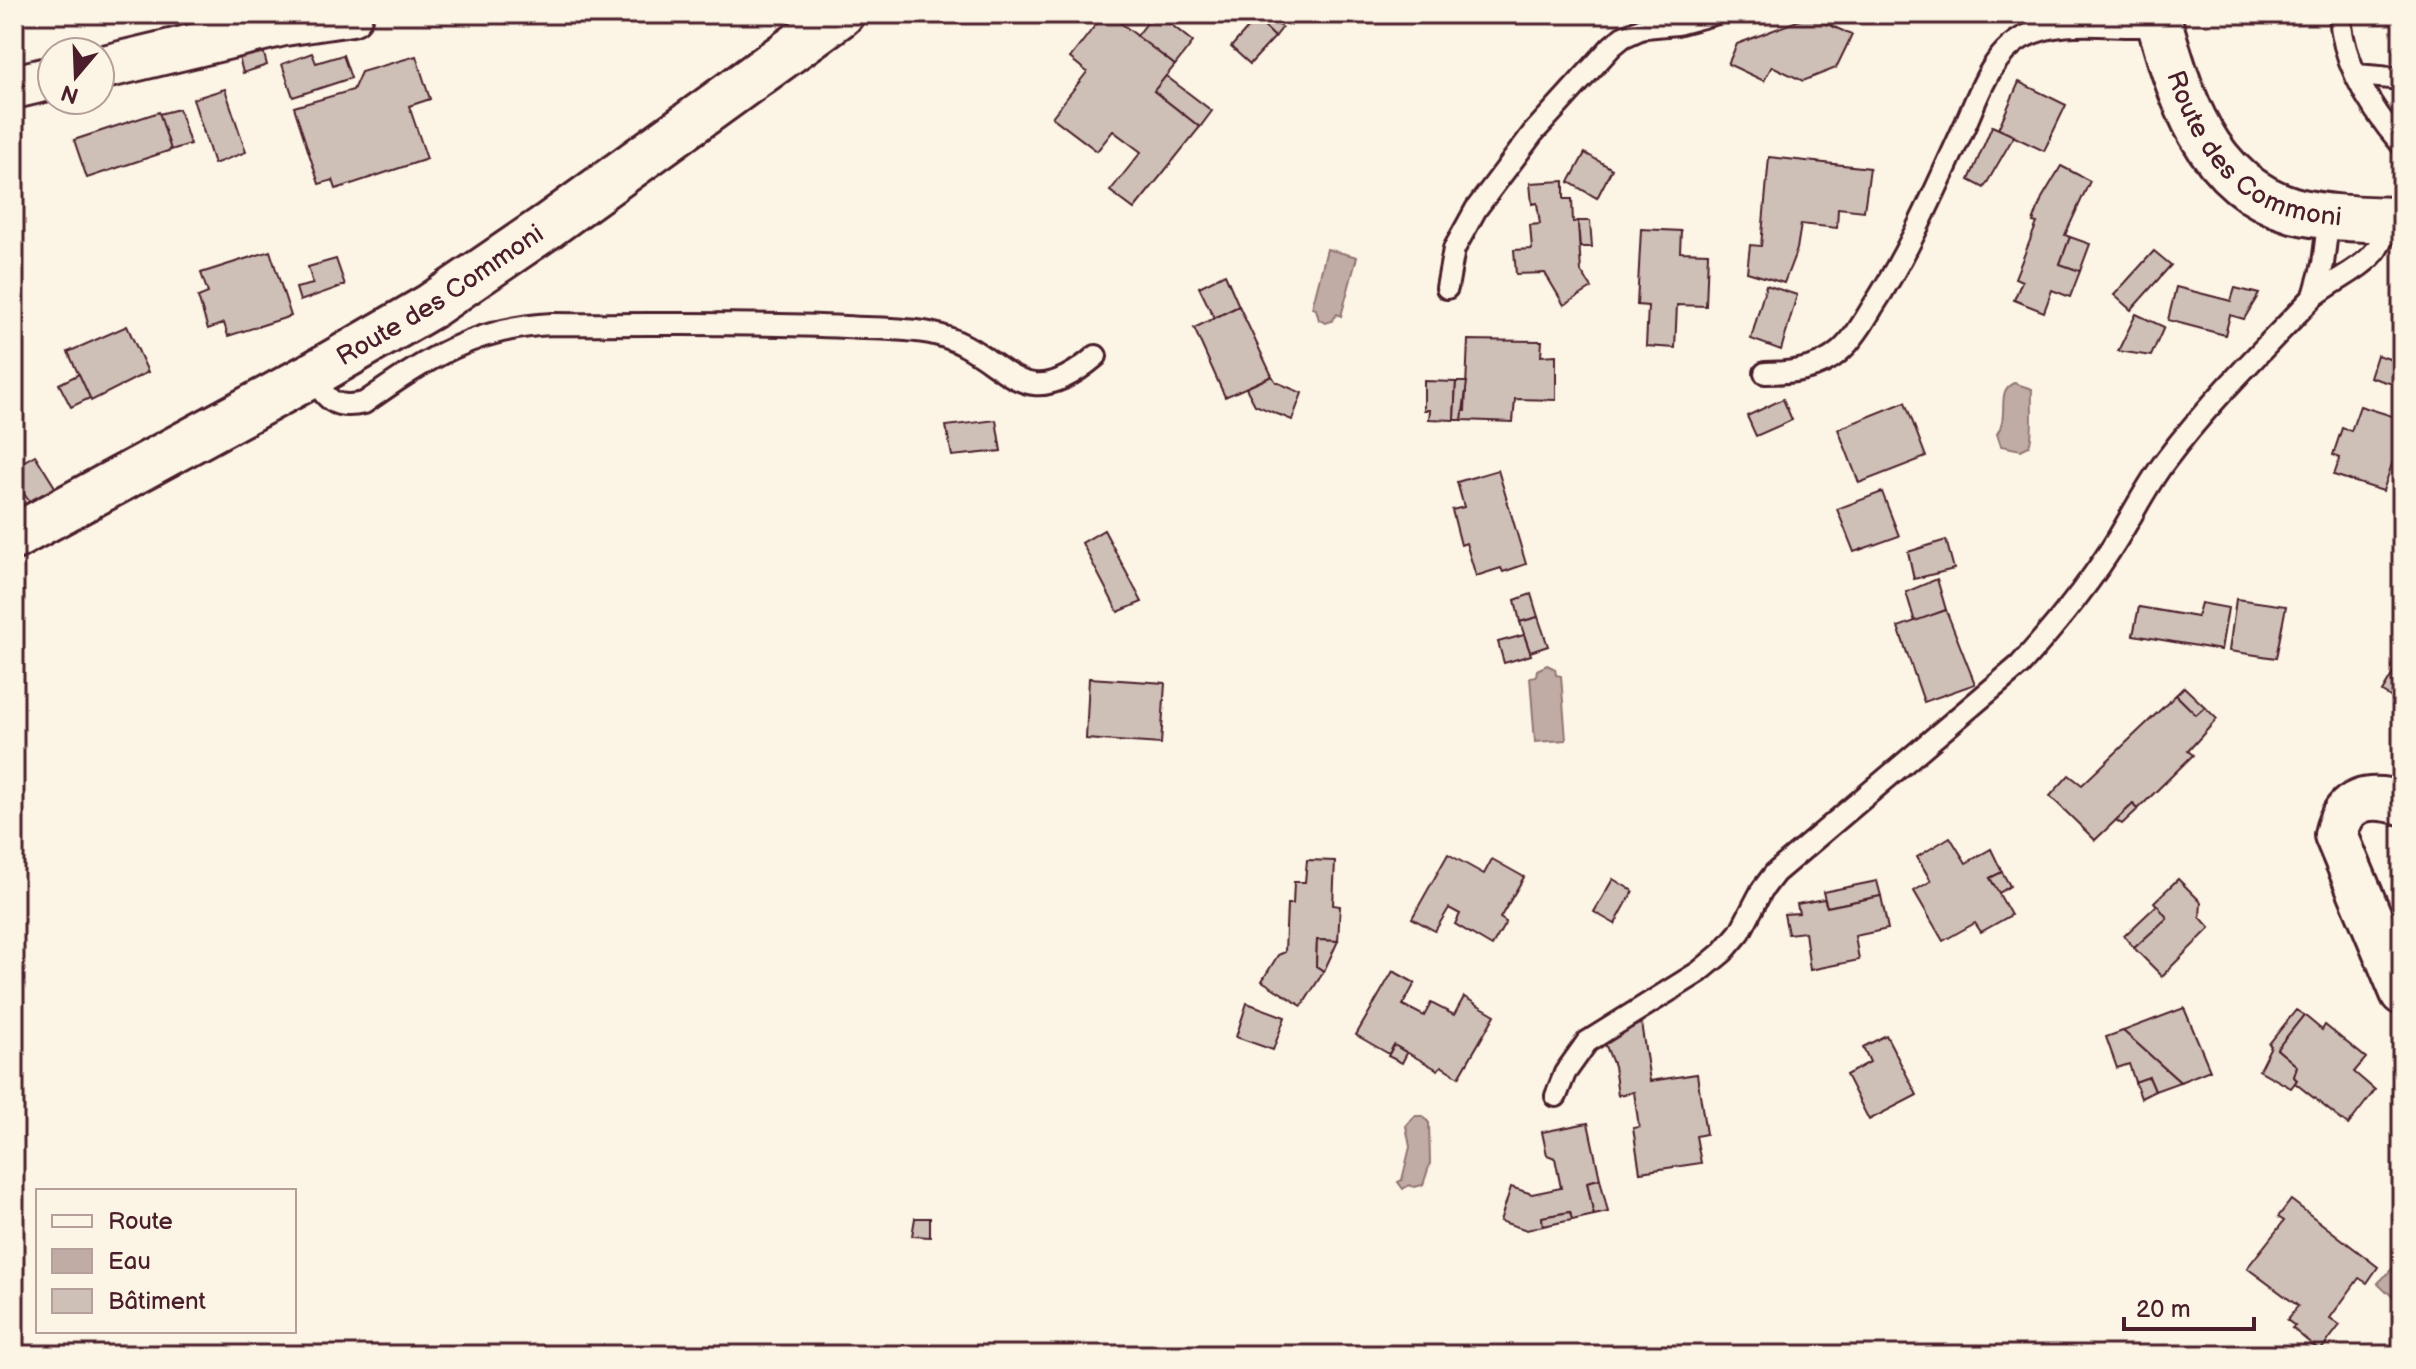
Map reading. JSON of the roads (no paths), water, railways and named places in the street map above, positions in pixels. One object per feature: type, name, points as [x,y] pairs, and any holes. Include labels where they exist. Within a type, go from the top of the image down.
[{"type":"street","points":[[116,64],[284,24],[351,14]]},
{"type":"street","name":"Route des Commoni","points":[[14,537],[312,375],[431,306],[486,270],[841,14]]},
{"type":"street","name":"Route des Commoni","points":[[2159,20],[2180,92],[2191,117],[2225,169],[2275,203],[2296,211],[2395,220]]},
{"type":"street","points":[[14,87],[36,82]]},
{"type":"street","points":[[2402,803],[2364,799],[2347,810],[2336,835],[2402,993]]},
{"type":"lane","points":[[1447,288],[1454,249],[1469,220],[1533,133],[1602,56],[1623,37],[1645,27],[1677,24],[1714,14]]},
{"type":"lane","points":[[2340,14],[2341,38],[2357,75],[2381,120],[2402,145]]},
{"type":"lane","points":[[1765,373],[1792,373],[1818,364],[1838,353],[1858,331],[1885,289],[1925,213],[1976,100],[2004,52],[2021,39],[2045,29],[2092,19],[2159,20]]},
{"type":"lane","points":[[2357,75],[2402,79]]},
{"type":"lane","points":[[2314,296],[2323,264],[2329,215]]},
{"type":"lane","points":[[1556,1096],[1565,1073],[1587,1042],[1699,972],[1723,952],[1740,932],[1762,890],[1775,873],[2020,665],[2085,587],[2168,457],[2314,296],[2371,259],[2395,220]]},
{"type":"lane","points":[[312,375],[327,398],[344,406],[364,403],[461,343],[516,326],[552,324],[792,324],[930,333],[971,347],[1016,379],[1044,386],[1076,373],[1096,356]]},
{"type":"water","points":[[1327,249],[1357,257],[1341,316],[1337,314],[1326,323],[1319,320],[1316,309],[1312,308]]},
{"type":"water","points":[[2014,383],[2032,389],[2031,442],[2021,450],[2001,446],[1997,434],[2001,427],[2005,391]]},
{"type":"water","points":[[1547,665],[1561,676],[1566,740],[1535,742],[1530,677],[1536,676],[1537,670]]},
{"type":"water","points":[[1415,1116],[1423,1116],[1429,1123],[1430,1163],[1423,1185],[1409,1185],[1403,1189],[1398,1182],[1402,1180],[1410,1147],[1406,1126]]},
{"type":"water","points":[[2399,1262],[2402,1265],[2402,1306],[2378,1283]]}]
